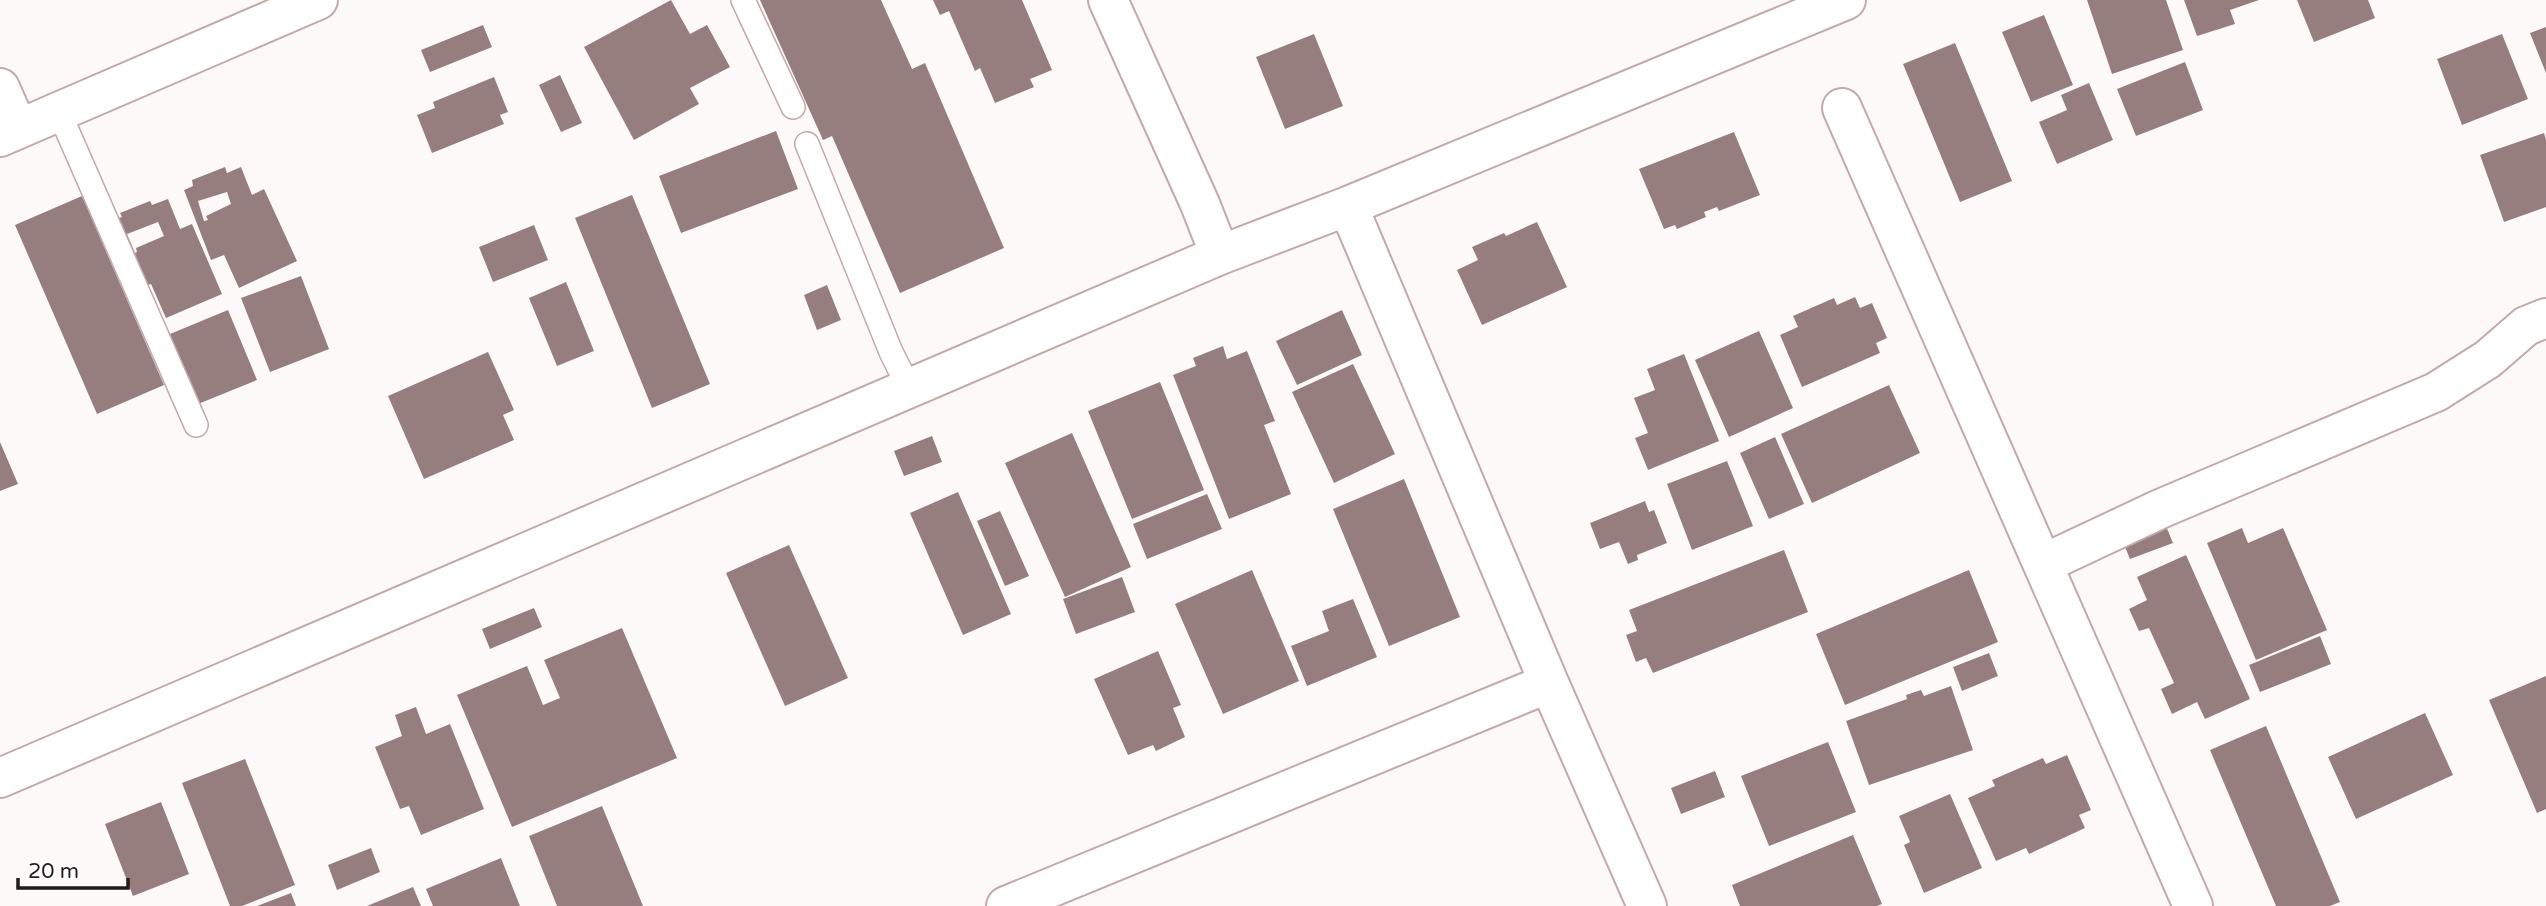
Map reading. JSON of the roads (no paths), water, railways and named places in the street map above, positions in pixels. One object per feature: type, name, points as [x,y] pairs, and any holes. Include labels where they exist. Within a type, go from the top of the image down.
[{"type":"street","points":[[0,88],[9,133],[318,0]]},
{"type":"street","points":[[1108,0],[1220,255]]},
{"type":"street","points":[[0,778],[1220,255],[1348,206],[1846,0]]},
{"type":"street","points":[[1842,108],[2193,906]]},
{"type":"street","points":[[1348,206],[1549,683],[1647,906]]},
{"type":"street","points":[[2043,564],[2161,509],[2436,392],[2488,359],[2526,326],[2546,318]]},
{"type":"street","points":[[1006,906],[1549,683]]},
{"type":"lane","points":[[743,0],[793,107]]},
{"type":"lane","points":[[59,111],[196,425]]},
{"type":"lane","points":[[807,144],[891,352],[909,388]]}]
